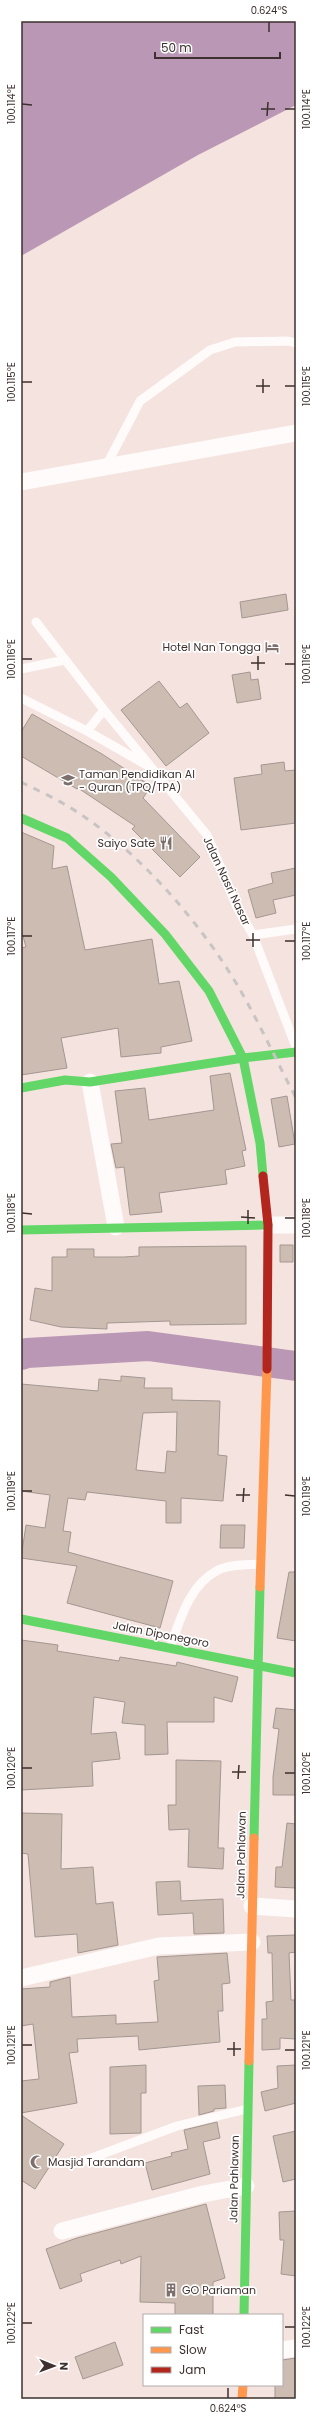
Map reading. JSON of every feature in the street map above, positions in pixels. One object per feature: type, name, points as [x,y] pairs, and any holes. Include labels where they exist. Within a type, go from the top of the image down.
[{"type":"street","points":[[21,482],[296,433]]},
{"type":"street","name":"Jalan Pahlawan","points":[[21,818],[67,838],[111,877],[165,934],[209,991],[243,1058],[260,1143],[268,1225],[268,1340],[257,1664],[244,2314]]},
{"type":"street","points":[[21,1088],[65,1080],[90,1082],[243,1058],[296,1052]]},
{"type":"street","points":[[90,1082],[116,1227]]},
{"type":"street","points":[[21,1230],[116,1227],[296,1225]]},
{"type":"street","name":"Jalan Diponegoro","points":[[21,1619],[257,1664],[296,1673]]},
{"type":"street","points":[[252,1906],[296,1909]]},
{"type":"street","points":[[21,1978],[159,1946],[252,1942]]},
{"type":"street","points":[[62,2231],[203,2194],[246,2186]]},
{"type":"street","points":[[283,2350],[296,2348]]},
{"type":"street","points":[[242,2386],[242,2399]]},
{"type":"lane","points":[[106,466],[140,401],[210,350],[235,342],[288,341],[296,343]]},
{"type":"lane","name":"Jalan Nasri Nasar","points":[[36,622],[104,710],[155,769],[207,835],[237,907],[253,935],[296,1047]]},
{"type":"lane","points":[[21,669],[65,660]]},
{"type":"lane","points":[[21,698],[87,730],[155,769]]},
{"type":"lane","points":[[87,730],[104,710]]},
{"type":"lane","points":[[253,935],[296,929]]},
{"type":"lane","points":[[170,1648],[184,1610],[201,1582],[219,1570],[241,1565],[261,1564]]},
{"type":"lane","points":[[81,2162],[177,2126],[247,2109]]},
{"type":"shaded area","points":[[21,21],[296,21],[296,105],[198,155],[21,256]]},
{"type":"building","points":[[286,594],[288,610],[242,618],[240,602]]},
{"type":"building","points":[[250,672],[251,680],[258,679],[261,699],[237,703],[232,675]]},
{"type":"building","points":[[159,681],[180,708],[187,703],[209,733],[166,766],[121,710]]},
{"type":"building","points":[[32,714],[102,754],[151,786],[143,798],[200,857],[180,877],[132,829],[135,826],[78,788],[77,789],[21,756],[21,732]]},
{"type":"building","points":[[284,762],[285,771],[296,770],[296,823],[241,830],[234,778],[262,774],[261,765]]},
{"type":"building","points":[[21,832],[54,846],[52,869],[67,866],[85,950],[152,939],[159,984],[179,981],[192,1041],[161,1047],[161,1053],[121,1057],[118,1028],[61,1038],[67,1068],[21,1075],[21,948],[26,947],[21,929]]},
{"type":"building","points":[[296,868],[296,895],[273,900],[276,913],[256,918],[248,890],[273,883],[271,873]]},
{"type":"building","points":[[230,1073],[246,1150],[242,1151],[245,1166],[225,1170],[227,1184],[159,1193],[162,1212],[130,1215],[124,1167],[116,1168],[111,1144],[122,1143],[115,1091],[145,1088],[149,1120],[214,1110],[210,1076]]},
{"type":"building","points":[[287,1096],[295,1144],[279,1147],[271,1099]]},
{"type":"building","points":[[280,1245],[293,1245],[293,1262],[280,1262]]},
{"type":"building","points":[[246,1246],[246,1324],[170,1325],[170,1321],[107,1323],[107,1329],[61,1327],[30,1320],[35,1288],[52,1291],[52,1257],[67,1257],[67,1249],[94,1249],[94,1257],[124,1257],[139,1256],[139,1247]]},
{"type":"building","points":[[121,1376],[145,1378],[144,1388],[172,1388],[172,1400],[220,1401],[218,1455],[227,1456],[223,1501],[181,1498],[181,1523],[166,1523],[166,1501],[87,1492],[85,1500],[68,1498],[63,1531],[71,1532],[68,1552],[173,1581],[160,1628],[67,1603],[77,1566],[21,1558],[26,1525],[45,1528],[50,1495],[21,1491],[21,1384],[98,1391],[99,1379],[121,1381]],"holes":[[[177,1412],[176,1452],[167,1451],[165,1473],[136,1470],[143,1413]]]},
{"type":"building","points":[[221,1525],[245,1525],[244,1548],[220,1548]]},
{"type":"building","points":[[289,1572],[296,1572],[296,1641],[277,1638]]},
{"type":"building","points":[[21,1640],[58,1645],[57,1651],[119,1661],[120,1657],[176,1666],[177,1662],[238,1677],[232,1702],[214,1697],[214,1722],[167,1722],[168,1754],[145,1755],[145,1725],[122,1723],[125,1702],[94,1697],[91,1734],[116,1732],[120,1759],[92,1762],[93,1786],[21,1790]]},
{"type":"building","points":[[276,1708],[296,1710],[296,1795],[273,1795],[273,1777],[279,1729],[273,1728]]},
{"type":"building","points":[[176,1760],[221,1761],[218,1848],[224,1848],[223,1869],[188,1867],[189,1829],[169,1830],[168,1805],[176,1805]]},
{"type":"building","points":[[21,1813],[62,1814],[61,1869],[93,1867],[96,1904],[113,1902],[118,1945],[78,1953],[77,1934],[35,1937],[28,1854],[21,1853]]},
{"type":"building","points":[[287,1823],[296,1824],[296,1888],[275,1887],[276,1867],[282,1867]]},
{"type":"building","points":[[180,1881],[181,1901],[223,1899],[224,1933],[194,1934],[193,1913],[158,1915],[156,1882]]},
{"type":"building","points":[[296,1935],[296,1952],[289,1953],[291,2000],[295,2000],[296,2039],[280,2038],[280,2049],[262,2050],[262,2019],[267,2019],[266,2002],[273,2001],[272,1953],[268,1953],[267,1936]]},
{"type":"building","points":[[227,1953],[230,1983],[222,1984],[223,2011],[218,2011],[220,2042],[139,2050],[138,2036],[77,2039],[78,2052],[69,2053],[77,2103],[21,2113],[21,2081],[39,2079],[33,2024],[21,2026],[21,1989],[50,1987],[50,1982],[70,1977],[72,2017],[116,2015],[116,2024],[158,2022],[154,1981],[159,1980],[157,1957]]},
{"type":"building","points":[[146,2065],[146,2093],[141,2093],[141,2133],[110,2134],[110,2067]]},
{"type":"building","points":[[296,2065],[296,2103],[265,2111],[261,2092],[278,2088],[277,2066]]},
{"type":"building","points":[[225,2085],[226,2108],[214,2109],[214,2111],[199,2115],[198,2086]]},
{"type":"building","name":"Masjid Tarandam","points":[[21,2115],[64,2144],[35,2189],[21,2180]]},
{"type":"building","points":[[217,2122],[220,2138],[203,2142],[210,2174],[152,2190],[145,2163],[172,2156],[171,2153],[188,2149],[184,2130]]},
{"type":"building","points":[[296,2131],[296,2179],[283,2182],[273,2136]]},
{"type":"building","points":[[206,2204],[225,2278],[213,2282],[213,2314],[175,2314],[175,2303],[140,2302],[141,2256],[121,2264],[120,2260],[80,2274],[82,2281],[60,2289],[46,2249],[77,2238]]},
{"type":"building","points":[[296,2211],[296,2276],[281,2274],[284,2240],[280,2240],[279,2212]]},
{"type":"building","points":[[115,2342],[123,2365],[83,2379],[75,2357]]},
{"type":"building","points":[[296,2358],[296,2399],[275,2399],[275,2386],[283,2386],[283,2360]]},
{"type":"waterway","points":[[21,1355],[27,1353],[148,1346],[296,1366]]},
{"type":"railway","points":[[21,782],[64,804],[89,820],[115,840],[139,862],[184,911],[205,936],[239,988],[296,1098]]},
{"type":"traffic: fast","points":[[21,818],[67,838],[111,877],[165,934],[209,991],[243,1058],[260,1143],[263,1176]]},
{"type":"traffic: fast","points":[[21,1088],[65,1080],[90,1082],[243,1058],[296,1052]]},
{"type":"traffic: fast","points":[[21,1230],[268,1225]]},
{"type":"traffic: fast","points":[[254,1838],[260,1587]]},
{"type":"traffic: fast","points":[[21,1619],[296,1673]]},
{"type":"traffic: fast","points":[[244,2314],[249,2061]]},
{"type":"traffic: slow","points":[[260,1587],[267,1369]]},
{"type":"traffic: slow","points":[[249,2061],[254,1838]]},
{"type":"traffic: slow","points":[[242,2399],[243,2386]]},
{"type":"traffic: jam","points":[[263,1176],[268,1225],[267,1369]]},
{"type":"place","name":"Hotel Nan Tongga","points":[[272,647]]},
{"type":"place","name":"Taman Pendidikan Al - Quran (TPQ/TPA)","points":[[68,780]]},
{"type":"place","name":"Saiyo Sate","points":[[166,843]]},
{"type":"place","name":"Masjid Tarandam","points":[[37,2162]]},
{"type":"place","name":"GO Pariaman","points":[[171,2290]]}]
